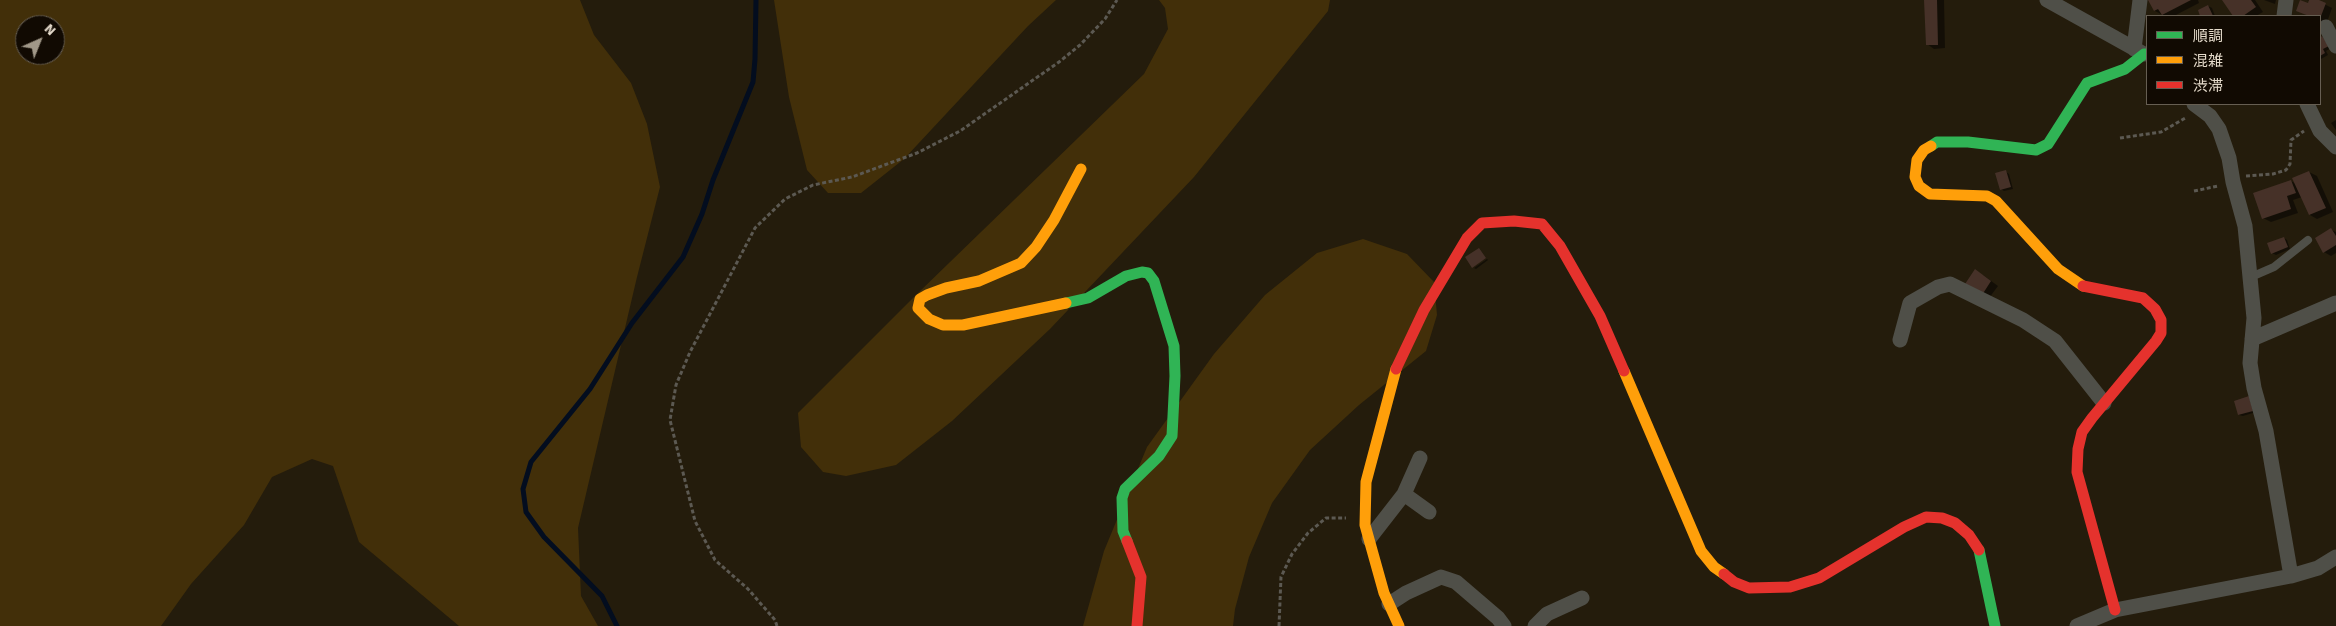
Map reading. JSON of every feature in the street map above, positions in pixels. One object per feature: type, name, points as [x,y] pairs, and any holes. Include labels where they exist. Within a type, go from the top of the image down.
[{"type":"street","points":[[2047,0],[2142,52]]},
{"type":"street","points":[[2115,610],[2077,472],[2078,449],[2082,432],[2161,333],[2161,320],[2155,309],[2143,298],[2082,286],[2058,269],[1996,201],[1986,196],[1930,194],[1918,186],[1915,177],[1917,160],[1924,150],[1937,142],[1968,142],[2036,150],[2048,144],[2087,83],[2126,70],[2142,52],[2140,0]]},
{"type":"street","points":[[2284,15],[2286,0]]},
{"type":"street","points":[[2326,26],[2336,46]]},
{"type":"street","points":[[2195,105],[2210,116],[2219,129],[2229,158],[2245,226],[2254,318],[2250,364],[2254,388],[2266,430],[2291,576]]},
{"type":"street","points":[[2307,105],[2320,131],[2336,146]]},
{"type":"street","points":[[1081,169],[1054,220],[1036,247],[1020,263],[979,281],[946,288],[927,295],[920,299],[918,308],[929,319],[943,325],[963,325],[1088,298],[1126,276],[1142,272],[1148,273],[1154,281],[1174,346],[1175,376],[1172,436],[1160,456],[1125,489],[1122,498],[1123,531],[1142,577],[1138,626]]},
{"type":"street","points":[[1399,626],[1389,604],[1369,539],[1365,518],[1366,482],[1398,363],[1424,310],[1459,248],[1482,223],[1514,221],[1542,224],[1560,246],[1600,316],[1701,551],[1714,567],[1734,582],[1749,588],[1790,587],[1819,578],[1904,527],[1926,517],[1942,518],[1955,523],[1969,535],[1979,551],[1989,606],[1995,626]]},
{"type":"street","points":[[1900,340],[1910,303],[1938,287],[1950,284],[2023,320],[2055,341],[2104,403]]},
{"type":"street","points":[[2252,339],[2336,303]]},
{"type":"street","points":[[1369,539],[1404,494],[1420,458]]},
{"type":"street","points":[[1404,494],[1428,512]]},
{"type":"street","points":[[2077,626],[2115,610],[2291,576],[2318,568],[2336,557]]},
{"type":"street","points":[[1389,604],[1406,593],[1441,576],[1456,582],[1498,618],[1504,626]]},
{"type":"street","points":[[1535,626],[1547,614],[1582,598]]},
{"type":"lane","points":[[2251,277],[2274,267],[2308,240]]},
{"type":"path","points":[[777,626],[775,620],[748,589],[715,560],[693,514],[670,420],[676,385],[690,352],[755,228],[785,199],[813,185],[852,177],[917,153],[960,131],[1073,51],[1105,19],[1118,0]]},
{"type":"path","points":[[2120,138],[2161,132],[2187,119],[2194,105]]},
{"type":"path","points":[[2194,191],[2233,180],[2274,174],[2286,170],[2290,164],[2291,140],[2316,124]]},
{"type":"path","points":[[1279,626],[1281,577],[1297,547],[1308,533],[1326,518],[1365,518]]},
{"type":"shaded area","points":[[0,0],[580,0],[594,35],[631,83],[647,124],[660,187],[578,528],[581,596],[598,626],[459,626],[359,542],[333,466],[312,459],[272,477],[244,525],[191,584],[161,626],[0,626]]},
{"type":"shaded area","points":[[774,0],[1056,0],[1028,26],[904,159],[861,193],[828,193],[807,170],[789,97]]},
{"type":"shaded area","points":[[1159,0],[1330,0],[1328,11],[1194,177],[1050,329],[952,421],[896,465],[846,476],[823,472],[801,447],[798,413],[917,294],[1144,74],[1168,29],[1165,8]]},
{"type":"shaded area","points":[[1363,239],[1407,254],[1434,282],[1437,315],[1426,351],[1359,405],[1310,450],[1272,503],[1249,557],[1235,609],[1233,626],[1083,626],[1104,551],[1147,447],[1214,354],[1265,295],[1317,253]]},
{"type":"building","points":[[1924,0],[1937,0],[1938,45],[1926,45]]},
{"type":"building","points":[[2148,0],[2191,0],[2162,15],[2158,9],[2154,11]]},
{"type":"building","points":[[2222,0],[2251,0],[2256,7],[2244,15],[2232,15]]},
{"type":"building","points":[[2300,0],[2308,3],[2309,0],[2319,0],[2326,3],[2321,16],[2306,15],[2296,11]]},
{"type":"building","points":[[2208,5],[2213,15],[2200,15],[2198,10]]},
{"type":"building","points":[[2321,37],[2329,46],[2323,49],[2325,53],[2321,55]]},
{"type":"building","points":[[2006,170],[2011,187],[2000,190],[1995,173]]},
{"type":"building","points":[[2309,171],[2326,208],[2309,215],[2292,178]]},
{"type":"building","points":[[2291,180],[2296,193],[2287,196],[2291,209],[2262,219],[2253,193]]},
{"type":"building","points":[[2331,228],[2336,236],[2336,245],[2323,253],[2315,238]]},
{"type":"building","points":[[2284,237],[2288,247],[2271,254],[2267,243]]},
{"type":"building","points":[[1479,248],[1486,258],[1472,268],[1465,257]]},
{"type":"building","points":[[1975,269],[1991,281],[1982,295],[1965,284]]},
{"type":"building","points":[[2249,396],[2253,411],[2238,415],[2234,401]]},
{"type":"waterway","points":[[617,626],[602,596],[544,537],[526,512],[523,489],[531,462],[590,389],[632,323],[683,257],[702,214],[713,180],[753,82],[756,0]]},
{"type":"traffic: fast","points":[[1931,146],[1937,142],[1968,142],[2036,150],[2048,144],[2087,83],[2125,69],[2146,54]]},
{"type":"traffic: fast","points":[[1066,303],[1088,298],[1126,276],[1142,272],[1148,273],[1154,281],[1174,346],[1175,376],[1172,436],[1159,456],[1125,489],[1122,498],[1123,531],[1127,541]]},
{"type":"traffic: fast","points":[[1979,550],[1995,626]]},
{"type":"traffic: slow","points":[[1931,146],[1924,150],[1917,160],[1915,177],[1919,186],[1930,194],[1987,196],[1996,201],[2058,269],[2083,286]]},
{"type":"traffic: slow","points":[[1066,303],[963,325],[943,325],[929,319],[918,308],[920,299],[927,295],[946,288],[979,281],[1021,263],[1036,247],[1054,220],[1081,169]]},
{"type":"traffic: slow","points":[[1396,369],[1366,482],[1365,525],[1384,593],[1399,626]]},
{"type":"traffic: slow","points":[[1624,371],[1701,551],[1714,567],[1724,574]]},
{"type":"traffic: jam","points":[[1396,369],[1424,310],[1467,238],[1482,223],[1514,221],[1542,224],[1560,246],[1600,316],[1624,371]]},
{"type":"traffic: jam","points":[[2083,286],[2143,298],[2155,309],[2161,320],[2161,333],[2156,341],[2092,418],[2082,432],[2078,449],[2077,472],[2115,610]]},
{"type":"traffic: jam","points":[[1724,574],[1734,582],[1749,588],[1790,587],[1819,578],[1904,527],[1926,517],[1942,518],[1955,523],[1969,535],[1979,550]]},
{"type":"traffic: jam","points":[[1127,541],[1141,577],[1137,626]]}]
